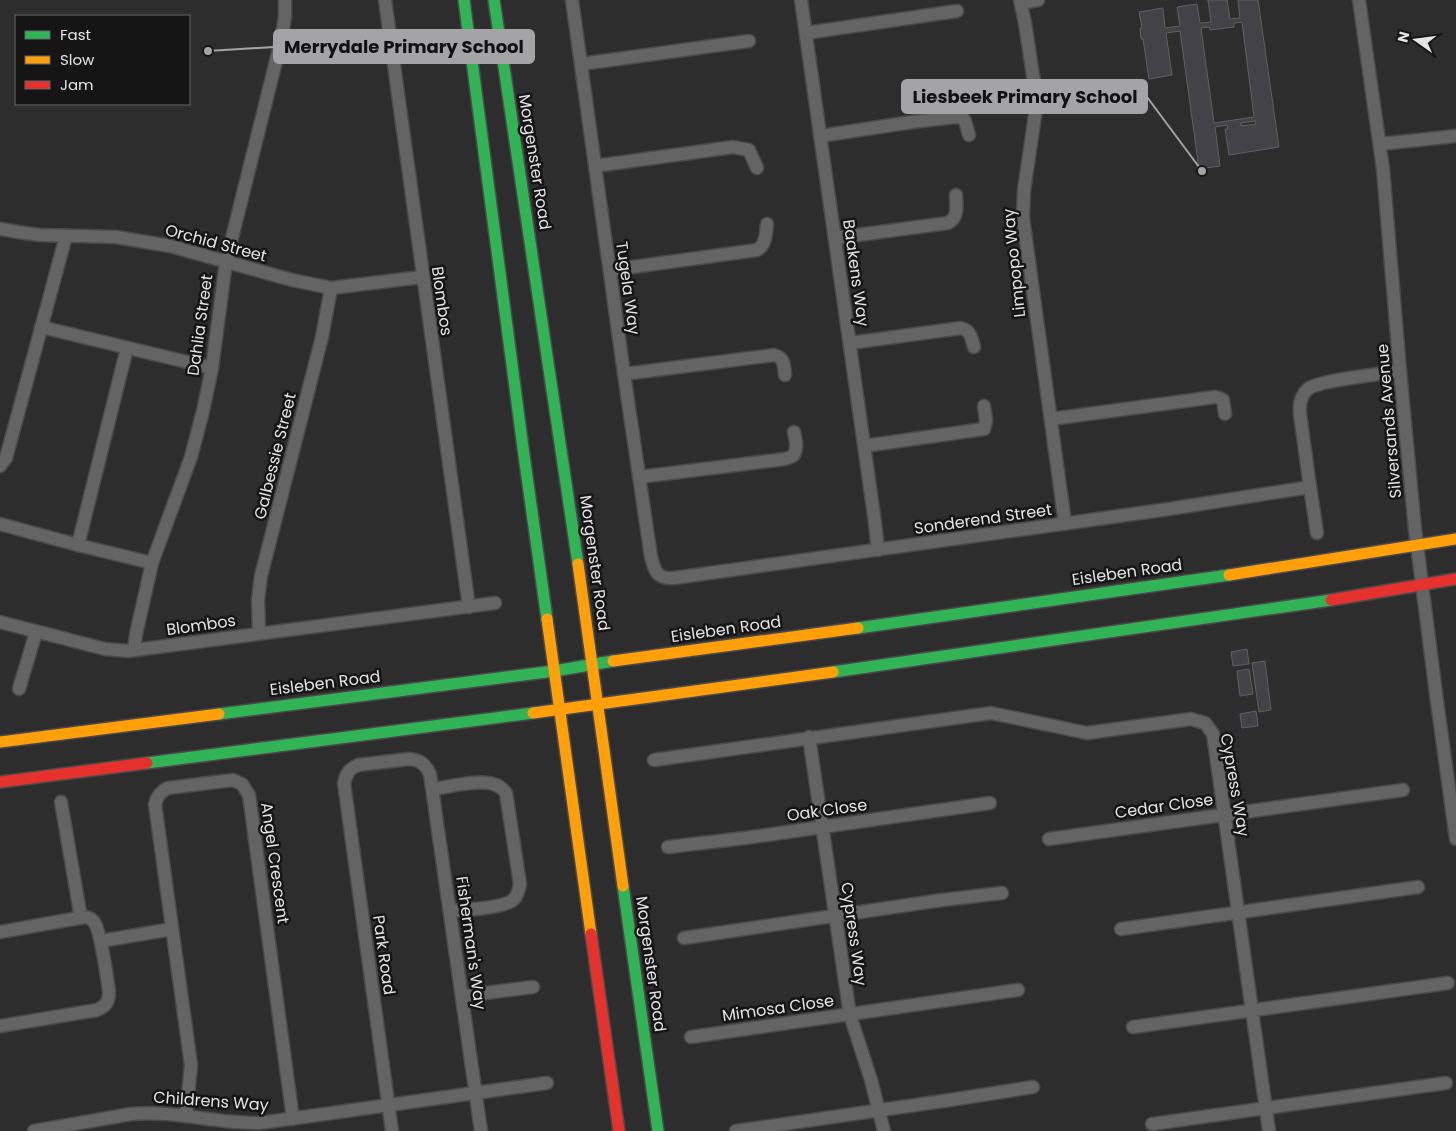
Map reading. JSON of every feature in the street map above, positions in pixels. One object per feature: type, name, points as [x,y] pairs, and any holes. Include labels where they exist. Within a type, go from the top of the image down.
[{"type":"main road","points":[[464,0],[523,448],[619,1131]]},
{"type":"main road","name":"Morgenster Road","points":[[494,0],[593,665],[658,1131]]},
{"type":"main road","name":"Eisleben Road","points":[[0,742],[554,671],[622,659],[729,646],[1263,570],[1456,539]]},
{"type":"main road","points":[[0,782],[598,705],[662,694],[880,666],[1314,603],[1456,579]]},
{"type":"street","name":"Dahlia Street","points":[[134,650],[137,628],[152,563],[191,457],[212,368],[226,262],[281,41],[285,16],[285,0]]},
{"type":"street","name":"Blombos","points":[[385,0],[469,607]]},
{"type":"street","name":"Tugela Way","points":[[572,0],[651,557],[654,567],[661,577]]},
{"type":"street","name":"Baakens Way","points":[[802,0],[878,550]]},
{"type":"street","points":[[1020,1],[1038,0]]},
{"type":"street","name":"Silversands Avenue","points":[[1359,0],[1380,144],[1417,545],[1456,838]]},
{"type":"street","name":"Limpopo Way","points":[[1020,1],[1038,102],[1024,190],[1023,218],[1065,523]]},
{"type":"street","points":[[806,33],[957,11]]},
{"type":"street","points":[[581,64],[749,41]]},
{"type":"street","points":[[820,136],[955,117],[965,120],[969,135]]},
{"type":"street","points":[[1380,144],[1456,136]]},
{"type":"street","points":[[595,166],[733,147],[749,150],[757,168]]},
{"type":"street","points":[[835,238],[948,223],[956,215],[956,194]]},
{"type":"street","points":[[610,270],[757,250],[764,243],[767,224]]},
{"type":"street","name":"Orchid Street","points":[[0,228],[18,232],[66,236],[135,239],[170,246],[292,280],[331,288],[422,277]]},
{"type":"street","points":[[0,466],[6,458],[66,236]]},
{"type":"street","name":"Galbessie Street","points":[[260,633],[258,599],[261,576],[322,337],[331,288]]},
{"type":"street","points":[[41,327],[212,368]]},
{"type":"street","points":[[850,343],[961,328],[969,331],[974,347]]},
{"type":"street","points":[[78,545],[127,348]]},
{"type":"street","points":[[624,374],[774,355],[780,356],[783,360],[785,375]]},
{"type":"street","points":[[1317,534],[1300,409],[1301,399],[1307,390],[1320,383],[1400,371]]},
{"type":"street","points":[[1051,419],[1215,397],[1223,400],[1225,414]]},
{"type":"street","points":[[864,446],[984,430],[986,421],[984,406]]},
{"type":"street","points":[[639,477],[785,459],[793,456],[796,451],[794,432]]},
{"type":"street","name":"Sonderend Street","points":[[661,577],[674,578],[878,550],[1310,487]]},
{"type":"street","points":[[0,524],[152,563]]},
{"type":"street","name":"Blombos","points":[[0,622],[117,651],[495,603]]},
{"type":"street","points":[[19,689],[36,632]]},
{"type":"street","name":"Cypress Way","points":[[654,760],[991,713],[1087,733],[1191,719],[1205,723],[1213,734],[1269,1131]]},
{"type":"street","name":"Cypress Way","points":[[809,737],[850,1014],[880,1111],[884,1131]]},
{"type":"street","name":"Fisherman's Way","points":[[344,783],[347,772],[358,765],[409,759],[416,759],[423,763],[430,774],[481,1131]]},
{"type":"street","name":"Angel Crescent","points":[[186,1116],[191,1064],[155,809],[156,800],[168,788],[228,780],[238,781],[249,794],[293,1119]]},
{"type":"street","points":[[433,789],[483,782],[495,784],[503,789],[506,793],[520,884],[514,899],[504,905],[450,911]]},
{"type":"street","name":"Park Road","points":[[344,783],[392,1131]]},
{"type":"street","name":"Cedar Close","points":[[1049,839],[1403,790]]},
{"type":"street","points":[[61,802],[81,918]]},
{"type":"street","name":"Oak Close","points":[[668,847],[990,803]]},
{"type":"street","points":[[1121,929],[1418,887]]},
{"type":"street","points":[[684,938],[1002,893]]},
{"type":"street","points":[[0,932],[87,917],[95,922],[101,941],[109,992],[109,998],[104,1007],[97,1010],[0,1026]]},
{"type":"street","points":[[101,941],[172,928]]},
{"type":"street","points":[[1133,1027],[1448,983]]},
{"type":"street","points":[[462,996],[533,988]]},
{"type":"street","name":"Mimosa Close","points":[[691,1036],[1018,990]]},
{"type":"street","name":"Childrens Way","points":[[34,1131],[52,1130],[131,1114],[156,1112],[252,1123],[293,1119],[548,1083]]},
{"type":"street","points":[[1152,1124],[1446,1083]]},
{"type":"street","points":[[736,1131],[1033,1087]]},
{"type":"building","points":[[1208,0],[1227,0],[1230,19],[1240,18],[1238,0],[1258,0],[1279,147],[1229,155],[1225,129],[1228,129],[1227,125],[1215,127],[1220,166],[1199,169],[1180,31],[1166,33],[1172,75],[1149,79],[1143,39],[1141,39],[1140,28],[1142,28],[1139,12],[1163,8],[1165,28],[1180,26],[1177,7],[1197,4],[1200,23],[1211,22]],"holes":[[[1242,22],[1254,117],[1214,123],[1201,28],[1209,27],[1210,30],[1234,27],[1234,23]],[[1255,121],[1256,124],[1241,126],[1241,123]]]},
{"type":"building","points":[[1247,649],[1249,664],[1233,666],[1231,652]]},
{"type":"building","points":[[1265,661],[1271,710],[1259,712],[1252,663]]},
{"type":"building","points":[[1249,669],[1253,694],[1240,696],[1237,671]]},
{"type":"building","points":[[1256,711],[1258,726],[1242,728],[1240,714]]},
{"type":"traffic: fast","points":[[464,0],[547,619]]},
{"type":"traffic: fast","points":[[494,0],[578,564]]},
{"type":"traffic: fast","points":[[858,628],[1229,575]]},
{"type":"traffic: fast","points":[[833,672],[1331,600]]},
{"type":"traffic: fast","points":[[219,714],[554,671],[613,661]]},
{"type":"traffic: fast","points":[[147,763],[533,713]]},
{"type":"traffic: fast","points":[[623,886],[658,1131]]},
{"type":"traffic: slow","points":[[1229,575],[1456,539]]},
{"type":"traffic: slow","points":[[578,564],[623,886]]},
{"type":"traffic: slow","points":[[547,619],[591,934]]},
{"type":"traffic: slow","points":[[613,661],[858,628]]},
{"type":"traffic: slow","points":[[533,713],[833,672]]},
{"type":"traffic: slow","points":[[0,742],[219,714]]},
{"type":"traffic: jam","points":[[1331,600],[1456,579]]},
{"type":"traffic: jam","points":[[0,782],[147,763]]},
{"type":"traffic: jam","points":[[591,934],[619,1131]]},
{"type":"place","name":"Merrydale Primary School","points":[[208,51]]},
{"type":"place","name":"Liesbeek Primary School","points":[[1202,171]]}]
